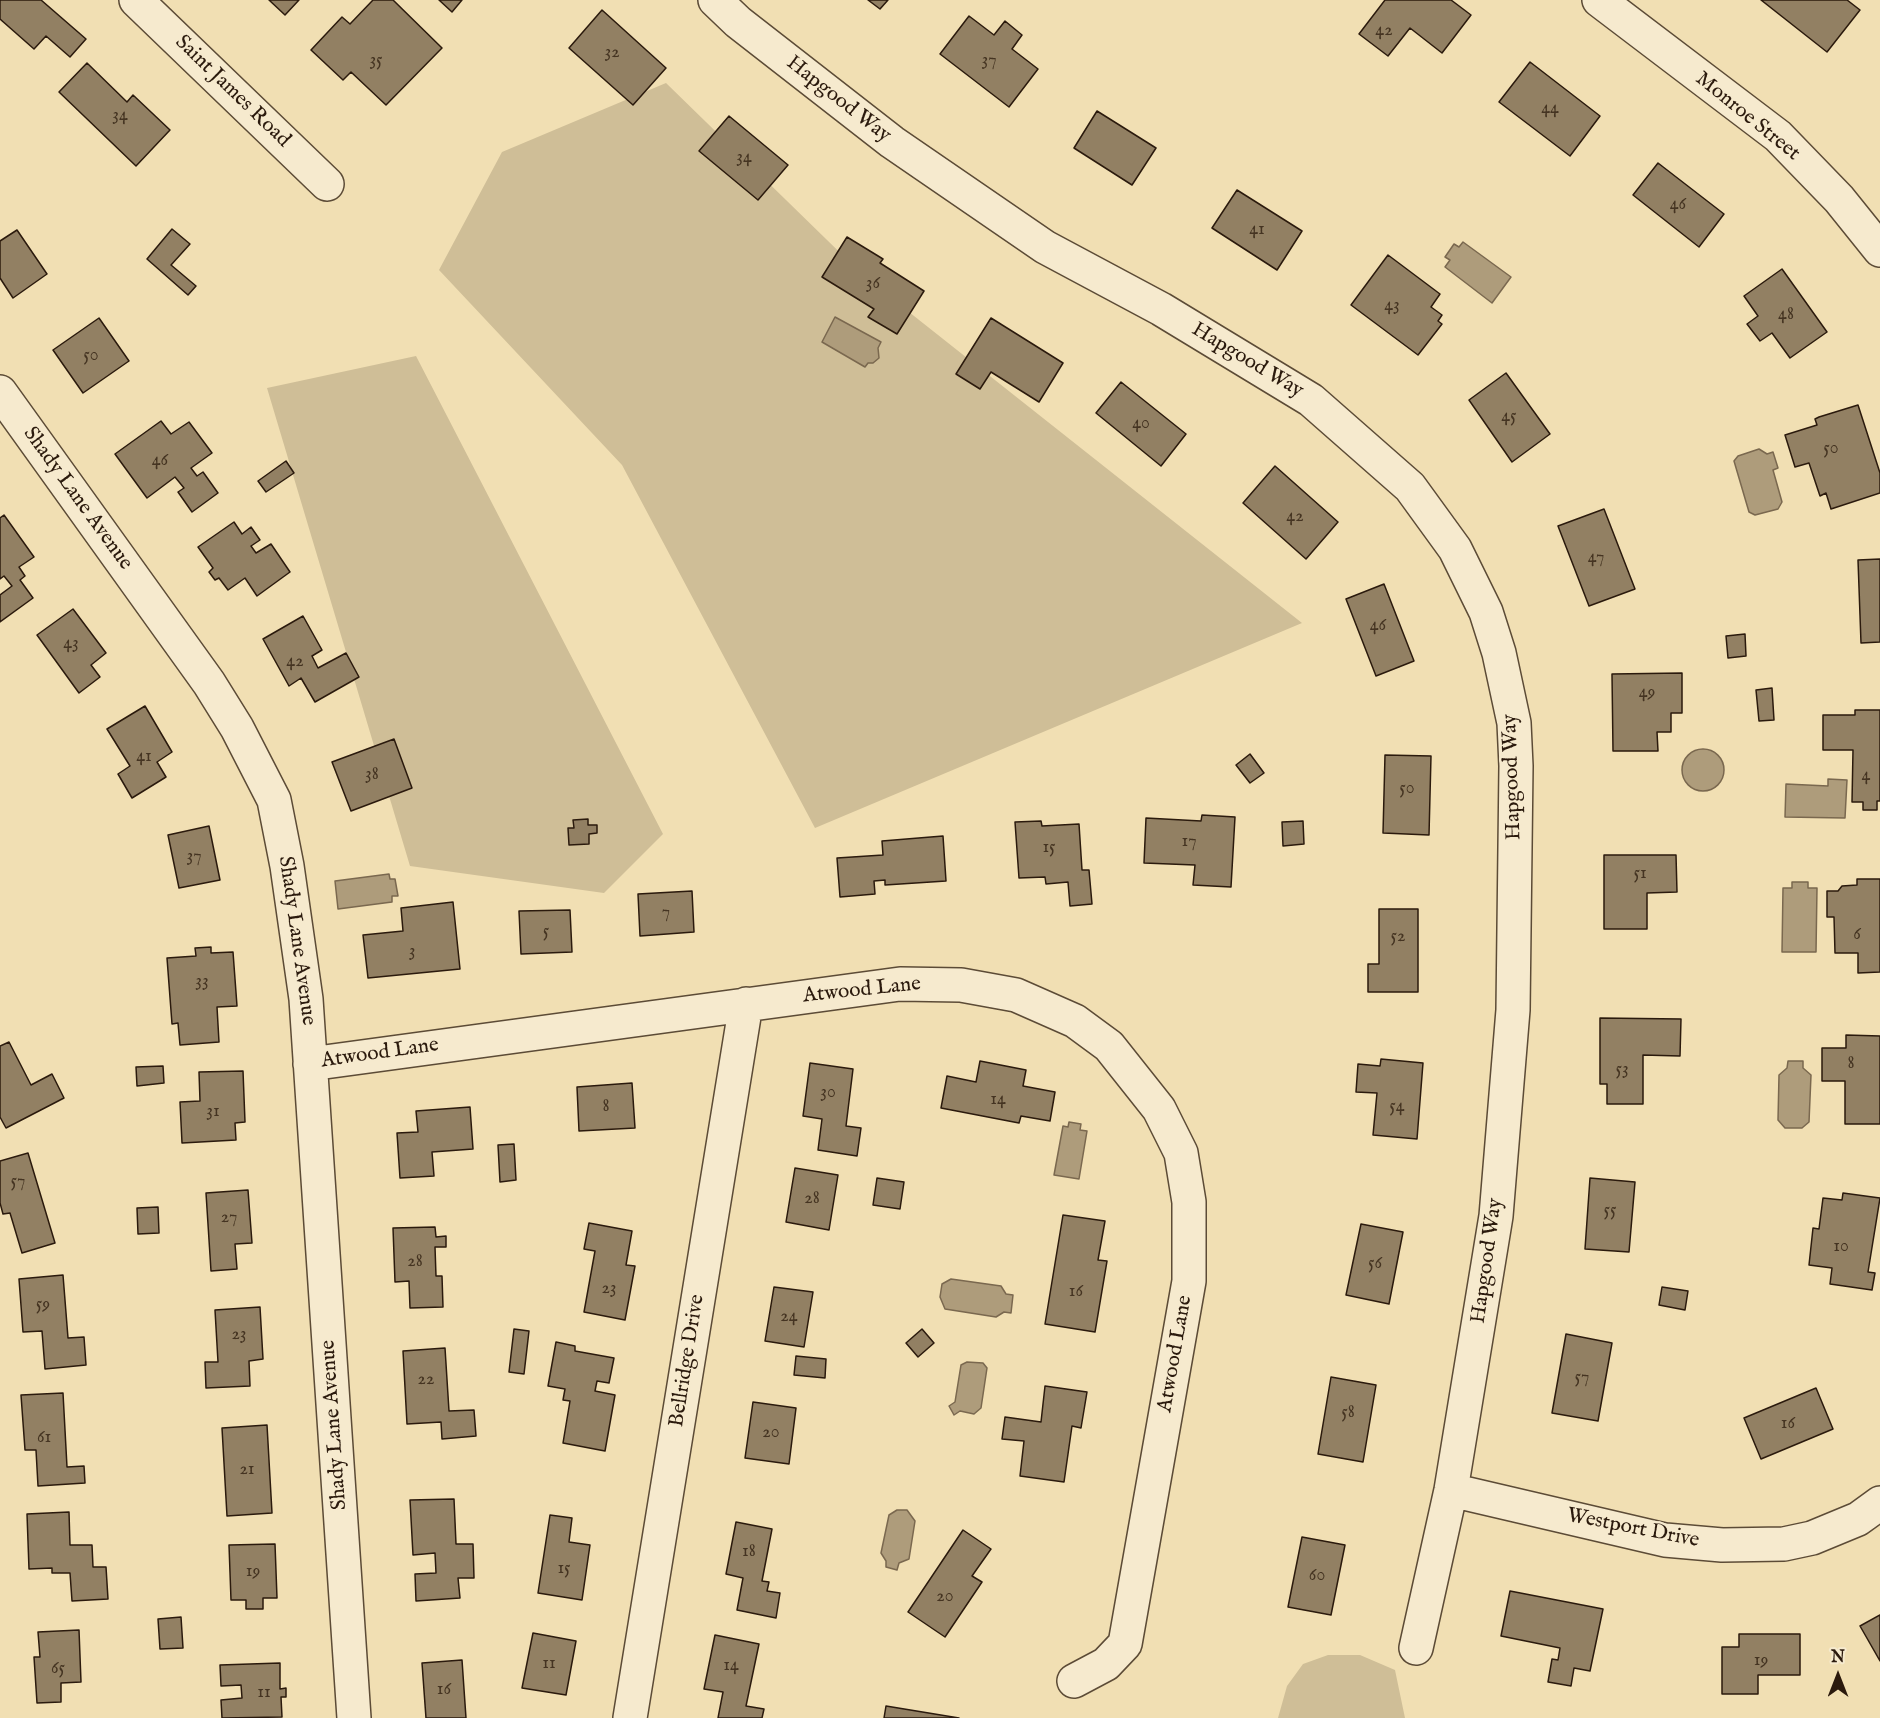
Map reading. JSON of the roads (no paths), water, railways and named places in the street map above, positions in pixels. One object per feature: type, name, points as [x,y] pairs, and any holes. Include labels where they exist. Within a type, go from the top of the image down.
[{"type":"street","name":"Saint James Road","points":[[136,0],[327,184]]},
{"type":"street","name":"Hapgood Way","points":[[715,0],[738,22],[892,142],[1045,247],[1161,309],[1311,400],[1410,487],[1455,549],[1486,612],[1499,653],[1514,723],[1516,766],[1513,1010],[1496,1216],[1451,1490],[1416,1648]]},
{"type":"street","name":"Monroe Street","points":[[1599,0],[1778,136],[1839,199],[1880,250]]},
{"type":"street","name":"Shady Lane Avenue","points":[[0,392],[209,683],[237,728],[274,800],[287,866],[306,999],[354,1718]]},
{"type":"street","name":"Atwood Lane","points":[[310,1064],[900,984],[961,985],[1016,995],[1075,1021],[1109,1046],[1159,1109],[1181,1153],[1189,1202],[1189,1281],[1125,1644],[1106,1664],[1074,1681]]},
{"type":"street","name":"Bellridge Drive","points":[[630,1718],[746,1004]]},
{"type":"street","name":"Westport Drive","points":[[1451,1490],[1665,1540],[1722,1545],[1784,1544],[1812,1538],[1858,1519],[1880,1503]]}]
